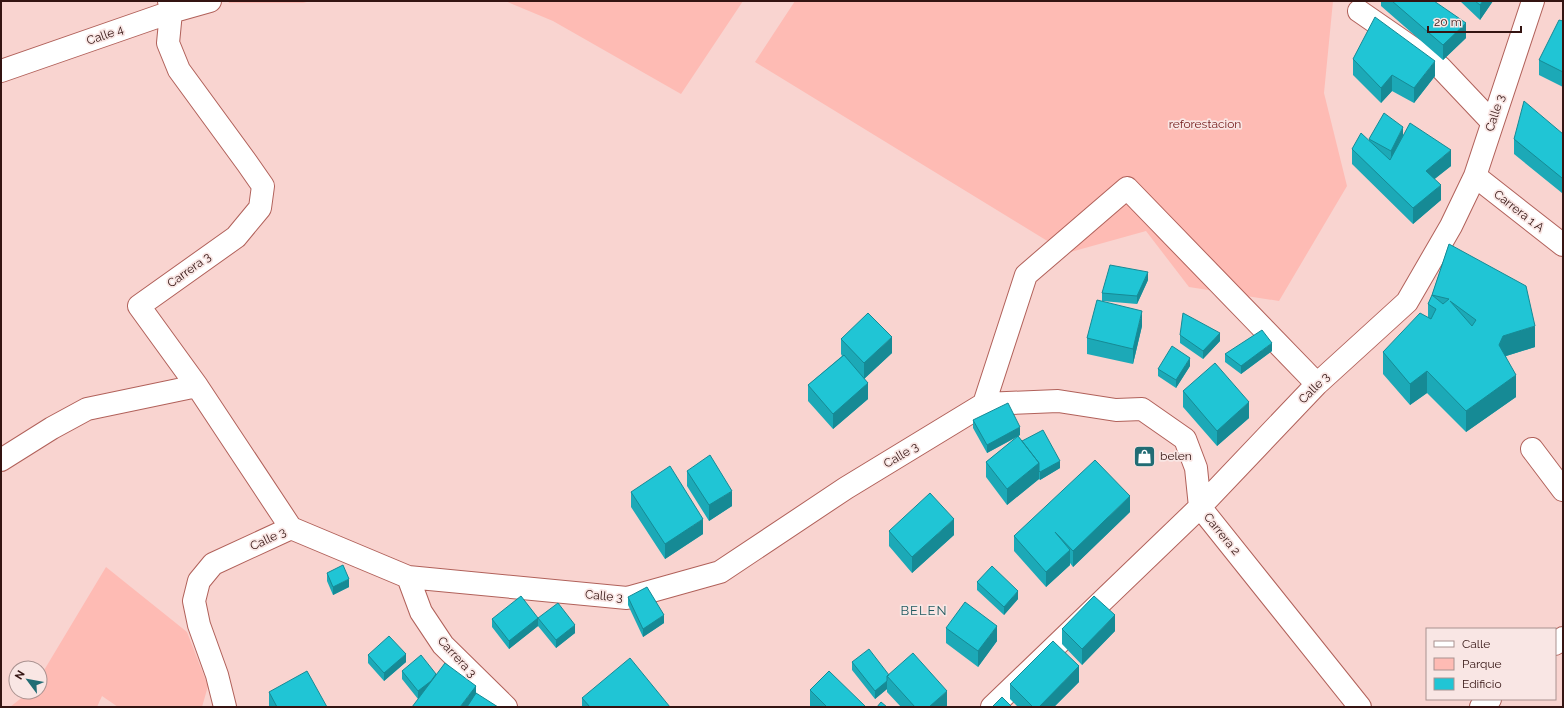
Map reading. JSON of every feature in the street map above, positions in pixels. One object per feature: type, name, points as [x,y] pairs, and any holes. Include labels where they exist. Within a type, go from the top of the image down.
[{"type":"street","name":"Calle 4","points":[[1,71],[170,6],[210,1]]},
{"type":"street","name":"Calle 3","points":[[992,707],[1200,507],[1317,384],[1407,302],[1451,226],[1475,176],[1533,1]]},
{"type":"street","name":"Carrera 3","points":[[170,6],[168,43],[179,70],[263,186],[260,208],[236,237],[139,306],[197,386],[291,528]]},
{"type":"street","points":[[1359,11],[1440,67],[1492,122]]},
{"type":"street","name":"Carrera 1 A","points":[[1475,176],[1563,245]]},
{"type":"street","points":[[984,404],[1026,275],[1127,188],[1317,384]]},
{"type":"street","points":[[1,460],[52,428],[87,409],[197,386]]},
{"type":"street","name":"Carrera 2","points":[[984,404],[1058,401],[1116,410],[1142,409],[1185,439],[1196,468],[1200,507],[1360,707]]},
{"type":"street","name":"Calle 3","points":[[226,707],[217,675],[199,626],[194,601],[199,581],[213,564],[291,528],[408,576],[627,598],[720,572],[846,488],[984,404]]},
{"type":"street","points":[[1532,449],[1563,490]]},
{"type":"street","name":"Carrera 3","points":[[408,576],[421,612],[443,645],[506,707]]},
{"type":"street","points":[[1481,707],[1489,700]]},
{"type":"green space","points":[[228,1],[311,1],[303,3],[229,3]]},
{"type":"green space","points":[[505,1],[743,1],[681,94],[553,21]]},
{"type":"green space","name":"reforestacion","points":[[795,1],[1333,1],[1324,93],[1347,186],[1279,301],[1189,287],[1146,231],[1067,253],[755,62]]},
{"type":"green space","points":[[106,567],[187,632],[208,686],[202,707],[118,707],[102,696],[97,707],[10,707],[19,700],[48,700],[48,664]]},
{"type":"building","points":[[1392,1],[1434,1],[1466,23],[1443,45]]},
{"type":"building","points":[[1475,1],[1483,1],[1480,5]]},
{"type":"building","points":[[1375,17],[1435,61],[1414,88],[1392,75],[1381,88],[1353,59]]},
{"type":"building","points":[[1559,20],[1563,21],[1563,72],[1539,60]]},
{"type":"building","points":[[1524,101],[1563,134],[1562,178],[1514,139]]},
{"type":"building","points":[[1384,113],[1403,127],[1391,151],[1369,139]]},
{"type":"building","points":[[1410,123],[1451,150],[1426,171],[1441,185],[1413,208],[1352,149],[1361,133],[1390,160]]},
{"type":"building","points":[[1449,244],[1526,286],[1535,326],[1503,336],[1499,345],[1516,375],[1466,411],[1427,371],[1410,384],[1383,352],[1420,313],[1431,319],[1436,309],[1428,304]],"holes":[[[1432,295],[1449,299],[1443,304]],[[1450,301],[1476,320],[1472,326]]]},
{"type":"building","points":[[1110,265],[1148,272],[1137,296],[1102,293]]},
{"type":"building","points":[[1097,300],[1142,311],[1133,349],[1087,338]]},
{"type":"building","points":[[868,313],[892,337],[864,363],[841,339]]},
{"type":"building","points":[[1183,313],[1220,333],[1203,351],[1180,335]]},
{"type":"building","points":[[1262,330],[1272,343],[1241,366],[1225,354]]},
{"type":"building","points":[[1172,346],[1190,358],[1176,380],[1158,369]]},
{"type":"building","points":[[844,355],[868,383],[833,414],[808,385]]},
{"type":"building","points":[[1215,363],[1249,402],[1217,431],[1183,391]]},
{"type":"building","points":[[1008,403],[1020,427],[987,445],[973,420]]},
{"type":"building","points":[[1043,430],[1060,461],[1040,472],[1039,463],[1022,441]]},
{"type":"building","points":[[1018,436],[1039,463],[1007,489],[986,462]]},
{"type":"building","points":[[710,455],[732,491],[709,505],[687,471]]},
{"type":"building","points":[[1095,460],[1130,496],[1073,551],[1055,532],[1070,550],[1046,572],[1014,536]]},
{"type":"building","points":[[670,466],[703,519],[665,544],[631,492]]},
{"type":"building","points":[[930,493],[954,519],[912,557],[889,531]]},
{"type":"building","points":[[343,565],[349,579],[333,587],[327,573]]},
{"type":"building","points":[[992,566],[1018,591],[1004,607],[977,582]]},
{"type":"building","points":[[647,587],[664,615],[643,629],[628,597]]},
{"type":"building","points":[[521,596],[538,618],[509,641],[492,619]]},
{"type":"building","points":[[1094,596],[1115,615],[1082,649],[1062,629]]},
{"type":"building","points":[[965,602],[997,626],[978,651],[946,628]]},
{"type":"building","points":[[558,603],[575,625],[556,640],[538,618]]},
{"type":"building","points":[[389,636],[406,654],[384,673],[368,655]]},
{"type":"building","points":[[1053,641],[1079,666],[1039,707],[1033,707],[1010,684]]},
{"type":"building","points":[[869,649],[889,675],[887,676],[887,681],[875,691],[852,662]]},
{"type":"building","points":[[913,653],[947,691],[929,707],[915,707],[887,676]]},
{"type":"building","points":[[421,655],[436,674],[431,681],[418,691],[402,671]]},
{"type":"building","points":[[630,658],[670,707],[590,707],[582,698]]},
{"type":"building","points":[[445,663],[476,686],[460,707],[412,707]]},
{"type":"building","points":[[307,671],[327,707],[277,707],[269,692]]},
{"type":"building","points":[[829,671],[866,707],[827,707],[810,690]]},
{"type":"building","points":[[476,693],[498,707],[467,707]]},
{"type":"building","points":[[1002,697],[1012,707],[992,707]]},
{"type":"building","points":[[881,702],[887,707],[877,707]]},
{"type":"place","name":"belen","points":[[1145,456]]},
{"type":"district","name":"BELEN","points":[[924,610]]}]
